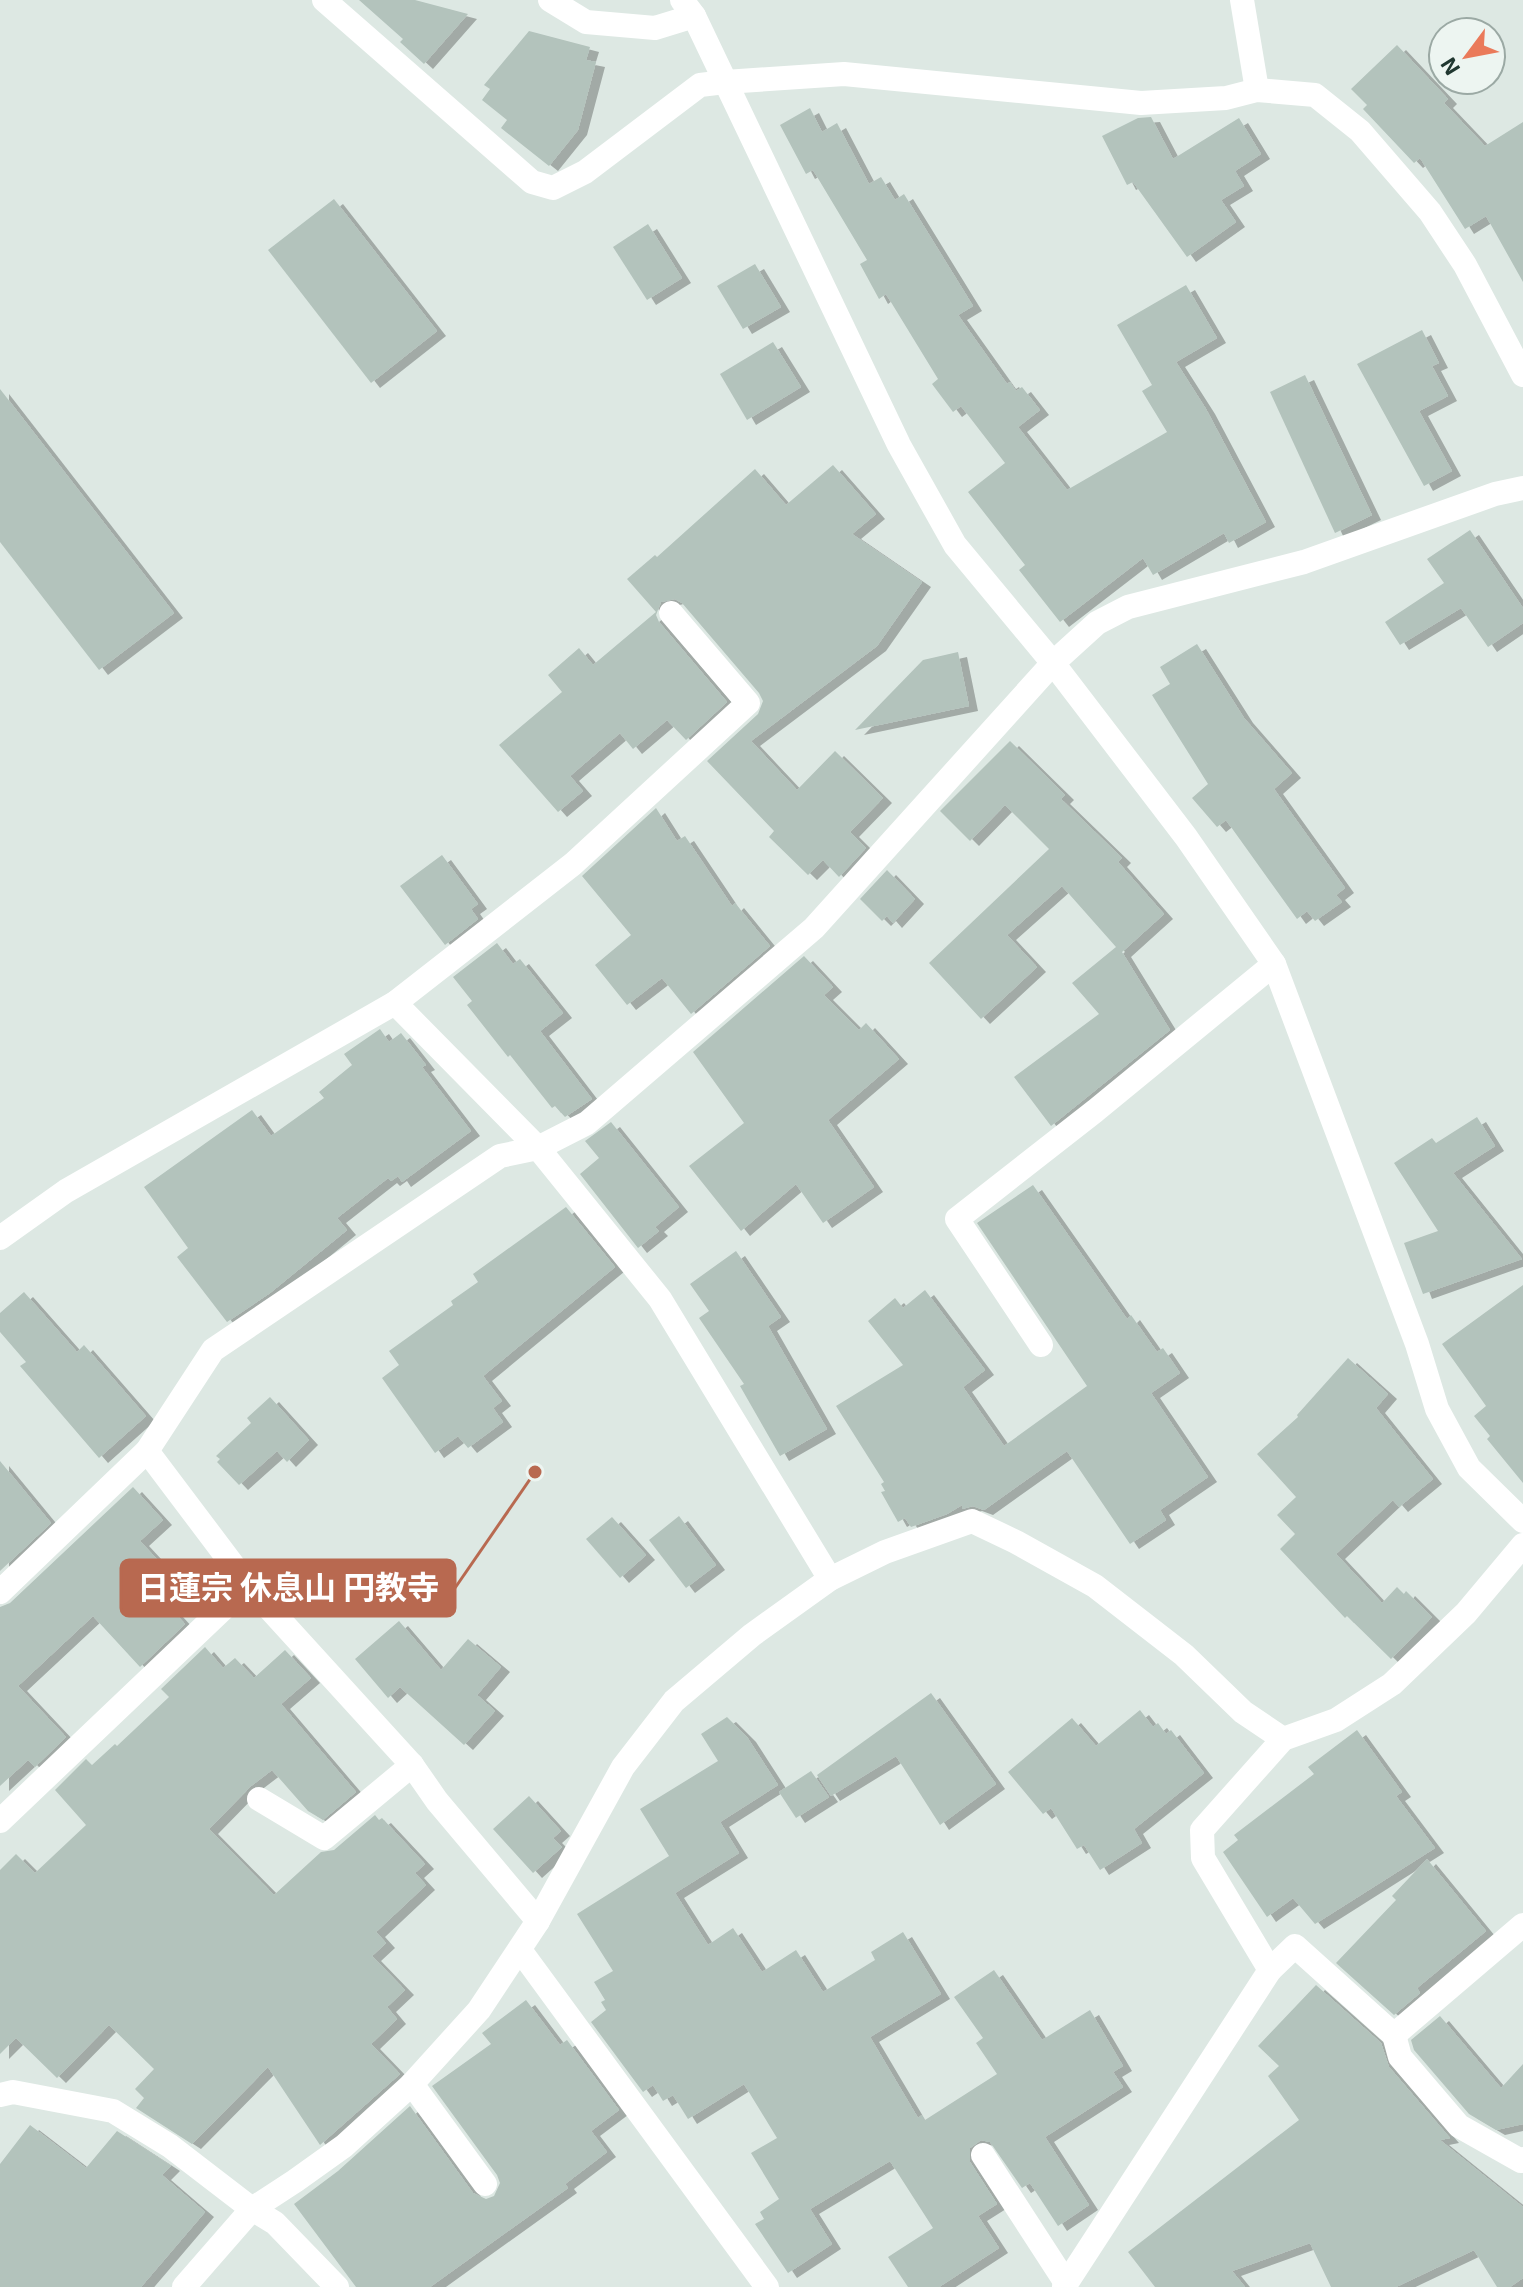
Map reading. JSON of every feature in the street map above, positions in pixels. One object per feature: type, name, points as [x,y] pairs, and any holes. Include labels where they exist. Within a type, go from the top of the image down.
[{"type":"street","points":[[324,0],[532,182],[553,188],[585,172],[700,85],[844,74],[1141,103],[1196,102],[1257,90],[1315,95],[1360,131],[1430,212],[1465,265],[1523,375]]},
{"type":"street","points":[[550,0],[586,22],[655,28],[688,8],[899,445],[955,545],[1053,663],[1186,837],[1274,964],[1412,1330],[1437,1409],[1469,1468],[1523,1521]]},
{"type":"street","points":[[1242,0],[1257,90]]},
{"type":"street","points":[[0,1592],[147,1451],[213,1350],[500,1156],[538,1148],[587,1123],[814,928],[1053,663],[1097,623],[1128,607],[1304,562],[1495,494],[1523,488]]},
{"type":"street","points":[[0,1238],[66,1191],[395,1003],[573,864],[748,703],[671,613]]},
{"type":"street","points":[[1041,1345],[957,1219],[1274,964]]},
{"type":"street","points":[[395,1003],[538,1148],[660,1299],[830,1579]]},
{"type":"street","points":[[147,1451],[248,1585],[412,1765],[437,1801],[538,1921]]},
{"type":"street","points":[[184,2287],[252,2209],[344,2146],[412,2084],[479,2010],[538,1921],[623,1767],[674,1701],[752,1635],[830,1579],[885,1552],[972,1521],[1095,1586],[1184,1655],[1243,1712],[1283,1739]]},
{"type":"street","points":[[1270,1970],[1203,1858],[1202,1830],[1283,1739],[1336,1720],[1392,1684],[1466,1613],[1523,1545]]},
{"type":"street","points":[[0,1821],[248,1585]]},
{"type":"street","points":[[259,1799],[324,1838],[412,1765]]},
{"type":"street","points":[[1394,2035],[1523,1925]]},
{"type":"street","points":[[983,2155],[1065,2285],[1270,1970],[1295,1946],[1394,2035],[1400,2057],[1459,2126],[1521,2161],[1523,2159]]},
{"type":"street","points":[[520,1950],[767,2287]]},
{"type":"street","points":[[412,2084],[485,2184]]},
{"type":"street","points":[[4,2087],[113,2111],[170,2146],[275,2223],[337,2287]]},
{"type":"building","points":[[359,0],[415,0],[468,14],[424,64],[400,42],[403,39]]},
{"type":"building","points":[[529,31],[590,47],[586,60],[596,62],[578,130],[549,166],[501,128],[507,120],[482,100],[490,89],[484,85]]},
{"type":"building","points":[[1397,45],[1427,77],[1427,96],[1445,96],[1448,99],[1444,103],[1485,146],[1523,122],[1523,282],[1486,216],[1465,229],[1420,158],[1414,163],[1363,109],[1367,105],[1351,89]]},
{"type":"building","points":[[810,108],[822,132],[837,123],[869,184],[881,177],[895,200],[904,194],[973,306],[958,315],[1007,384],[1010,382],[1016,391],[1022,387],[1040,410],[1018,427],[1067,490],[1167,432],[1142,391],[1152,385],[1117,325],[1186,285],[1217,338],[1176,362],[1206,409],[1266,522],[1229,543],[1224,533],[1153,575],[1143,558],[1060,622],[1019,570],[1025,565],[968,492],[1005,463],[961,406],[953,412],[932,384],[938,379],[886,294],[879,299],[860,264],[867,260],[813,170],[806,174],[780,125]]},
{"type":"building","points":[[1151,117],[1173,159],[1239,118],[1261,154],[1235,171],[1244,186],[1221,200],[1236,222],[1187,257],[1133,182],[1127,185],[1102,136],[1138,118]]},
{"type":"building","points":[[334,199],[437,331],[371,383],[268,250]]},
{"type":"building","points":[[648,224],[682,278],[647,300],[613,247]]},
{"type":"building","points":[[755,264],[781,307],[743,329],[717,286]]},
{"type":"building","points":[[1422,330],[1439,363],[1432,366],[1448,396],[1419,411],[1452,471],[1424,486],[1357,364]]},
{"type":"building","points":[[773,342],[801,387],[747,420],[720,374]]},
{"type":"building","points":[[1305,375],[1372,515],[1335,533],[1270,392]]},
{"type":"building","points":[[0,389],[174,613],[99,670],[0,542]]},
{"type":"building","points":[[833,465],[876,514],[852,534],[922,582],[877,646],[751,741],[797,790],[835,751],[883,798],[850,832],[866,848],[839,877],[823,860],[808,875],[769,837],[774,831],[707,761],[758,714],[763,701],[682,603],[675,599],[661,602],[656,615],[659,622],[727,702],[686,740],[667,720],[633,749],[620,733],[570,776],[583,791],[558,812],[499,745],[562,692],[548,675],[579,648],[593,665],[656,612],[627,579],[655,555],[657,557],[755,469],[786,505]]},
{"type":"building","points":[[1470,530],[1523,608],[1523,623],[1488,647],[1461,608],[1400,645],[1385,622],[1444,583],[1427,559]]},
{"type":"building","points":[[1197,644],[1244,718],[1292,773],[1274,789],[1345,888],[1336,895],[1342,902],[1315,921],[1307,911],[1297,919],[1226,820],[1217,827],[1192,798],[1208,784],[1152,695],[1170,684],[1160,667]]},
{"type":"building","points":[[958,652],[969,706],[855,730],[923,660]]},
{"type":"building","points":[[1010,741],[1065,795],[1061,799],[1122,858],[1118,862],[1164,914],[1122,952],[1170,1030],[1051,1126],[1014,1077],[1099,1014],[1072,983],[1116,947],[1062,886],[1007,935],[1037,967],[981,1019],[929,963],[1049,849],[1005,805],[970,841],[940,811]]},
{"type":"building","points":[[656,808],[677,841],[685,836],[732,906],[735,903],[770,946],[691,1014],[662,978],[627,1005],[595,965],[631,935],[582,876]]},
{"type":"building","points":[[442,855],[478,904],[471,909],[478,919],[445,945],[400,886]]},
{"type":"building","points":[[887,870],[915,899],[893,923],[887,916],[882,921],[860,899]]},
{"type":"building","points":[[497,943],[513,964],[520,959],[563,1013],[540,1031],[592,1099],[565,1117],[555,1106],[552,1108],[510,1055],[508,1057],[467,1005],[472,1001],[453,977]]},
{"type":"building","points":[[804,956],[833,987],[824,995],[859,1030],[866,1023],[899,1059],[828,1120],[874,1187],[823,1223],[796,1184],[741,1231],[689,1166],[744,1123],[693,1052]]},
{"type":"building","points":[[380,1029],[389,1042],[401,1033],[426,1065],[422,1067],[471,1131],[402,1182],[398,1176],[391,1181],[388,1178],[337,1218],[347,1230],[270,1293],[227,1322],[177,1257],[188,1248],[144,1187],[252,1110],[271,1136],[324,1098],[319,1092],[352,1065],[344,1054]]},
{"type":"building","points":[[1477,1117],[1495,1146],[1453,1173],[1522,1259],[1423,1294],[1404,1243],[1438,1231],[1394,1163],[1432,1138],[1436,1143]]},
{"type":"building","points":[[611,1122],[679,1207],[655,1227],[659,1231],[638,1248],[580,1174],[599,1158],[585,1141]]},
{"type":"building","points":[[1033,1185],[1127,1319],[1131,1315],[1157,1352],[1163,1348],[1180,1373],[1151,1393],[1208,1477],[1160,1510],[1166,1520],[1130,1544],[1067,1451],[984,1510],[973,1506],[962,1509],[962,1505],[911,1527],[905,1518],[898,1522],[881,1492],[885,1491],[881,1484],[884,1482],[836,1406],[903,1365],[868,1321],[895,1298],[903,1308],[925,1290],[985,1370],[963,1387],[1004,1446],[1087,1386],[977,1223]]},
{"type":"building","points":[[566,1207],[615,1267],[483,1376],[502,1401],[493,1408],[503,1422],[468,1448],[458,1436],[435,1453],[382,1378],[399,1365],[389,1351],[453,1305],[451,1301],[478,1282],[473,1274]]},
{"type":"building","points":[[736,1251],[781,1317],[768,1326],[827,1429],[780,1456],[740,1386],[744,1384],[699,1318],[709,1311],[690,1284]]},
{"type":"building","points":[[1523,1285],[1523,1483],[1487,1439],[1490,1436],[1474,1416],[1486,1406],[1442,1344]]},
{"type":"building","points":[[24,1292],[77,1352],[84,1345],[146,1416],[99,1458],[20,1366],[26,1362],[0,1332],[0,1313]]},
{"type":"building","points":[[1348,1358],[1388,1394],[1376,1408],[1433,1479],[1399,1507],[1393,1500],[1336,1554],[1382,1603],[1397,1587],[1404,1594],[1406,1591],[1432,1617],[1391,1659],[1347,1616],[1345,1618],[1280,1549],[1295,1534],[1277,1515],[1296,1497],[1257,1454],[1298,1417]]},
{"type":"building","points":[[270,1397],[309,1440],[287,1462],[277,1451],[239,1485],[217,1462],[220,1459],[216,1456],[251,1423],[247,1418]]},
{"type":"building","points":[[0,1461],[51,1523],[0,1571]]},
{"type":"building","points":[[133,1487],[163,1520],[140,1541],[179,1583],[162,1599],[185,1624],[140,1667],[93,1616],[18,1686],[66,1737],[35,1767],[28,1760],[0,1786],[0,1607],[10,1603]]},
{"type":"building","points":[[679,1516],[716,1565],[686,1588],[649,1540]]},
{"type":"building","points":[[612,1517],[646,1555],[620,1578],[586,1539]]},
{"type":"building","points":[[399,1621],[441,1670],[468,1639],[501,1667],[477,1695],[495,1711],[464,1745],[400,1687],[388,1698],[355,1659]]},
{"type":"building","points":[[205,1647],[223,1668],[235,1658],[254,1678],[285,1650],[311,1678],[281,1704],[356,1792],[323,1820],[308,1811],[272,1770],[251,1786],[209,1829],[274,1895],[321,1852],[334,1850],[375,1815],[379,1820],[382,1818],[425,1864],[415,1873],[426,1885],[376,1932],[386,1943],[372,1956],[405,1990],[387,2007],[397,2019],[371,2044],[400,2074],[320,2145],[268,2067],[192,2144],[136,2108],[144,2098],[135,2089],[154,2069],[109,2025],[57,2078],[16,2038],[0,2054],[0,1870],[16,1854],[35,1873],[86,1825],[55,1790],[86,1759],[92,1765],[115,1744],[117,1746],[169,1697],[161,1689]]},
{"type":"building","points":[[931,1693],[996,1784],[940,1825],[896,1756],[831,1796],[817,1775]]},
{"type":"building","points":[[1140,1710],[1153,1727],[1158,1723],[1166,1734],[1171,1730],[1204,1773],[1134,1829],[1142,1843],[1100,1870],[1084,1845],[1077,1849],[1051,1808],[1043,1814],[1008,1772],[1072,1718],[1096,1746]]},
{"type":"building","points":[[727,1717],[747,1737],[778,1785],[720,1822],[739,1853],[675,1893],[708,1945],[733,1928],[762,1972],[796,1950],[823,1992],[875,1960],[871,1952],[903,1932],[941,1994],[870,2037],[918,2118],[922,2115],[925,2120],[997,2074],[976,2043],[983,2038],[954,1997],[994,1970],[1042,2040],[1090,2010],[1123,2066],[1113,2072],[1123,2087],[1045,2137],[1089,2205],[1058,2226],[1030,2183],[1022,2188],[990,2142],[981,2140],[970,2148],[970,2162],[997,2204],[978,2216],[999,2248],[939,2287],[908,2287],[888,2257],[933,2228],[890,2161],[810,2209],[832,2244],[788,2273],[755,2224],[764,2219],[760,2212],[779,2199],[751,2153],[777,2138],[744,2084],[688,2119],[673,2095],[663,2101],[653,2085],[643,2092],[591,2022],[606,2010],[601,2002],[605,2000],[594,1982],[613,1971],[577,1914],[669,1856],[640,1809],[718,1761],[701,1734]]},
{"type":"building","points":[[1357,1730],[1402,1792],[1396,1796],[1435,1848],[1315,1924],[1293,1898],[1267,1917],[1223,1852],[1238,1840],[1234,1835],[1314,1774],[1308,1767]]},
{"type":"building","points":[[811,1771],[829,1797],[796,1818],[779,1792]]},
{"type":"building","points":[[529,1796],[561,1831],[553,1838],[562,1847],[533,1873],[493,1829]]},
{"type":"building","points":[[1427,1859],[1486,1931],[1417,1988],[1420,1993],[1394,2015],[1336,1963],[1396,1900],[1392,1896]]},
{"type":"building","points":[[1316,1985],[1381,2043],[1389,2067],[1450,2138],[1440,2140],[1523,2207],[1523,2278],[1510,2287],[1497,2287],[1474,2250],[1396,2287],[1331,2287],[1310,2243],[1232,2271],[1245,2287],[1155,2287],[1128,2252],[1299,2120],[1268,2076],[1279,2066],[1258,2046]]},
{"type":"building","points":[[526,2000],[560,2045],[567,2040],[619,2110],[591,2131],[607,2152],[565,2184],[568,2188],[430,2287],[356,2287],[294,2204],[338,2171],[410,2106],[473,2193],[486,2199],[494,2196],[500,2183],[497,2175],[432,2086],[491,2044],[482,2033]]},
{"type":"building","points":[[1440,2016],[1501,2088],[1523,2064],[1523,2124],[1496,2130],[1469,2114],[1414,2050],[1411,2040]]},
{"type":"building","points":[[30,2125],[86,2168],[117,2131],[171,2166],[162,2175],[205,2212],[141,2287],[0,2287],[0,2164]]},
{"type":"place","name":"日蓮宗 休息山 円教寺","points":[[535,1472]]}]
